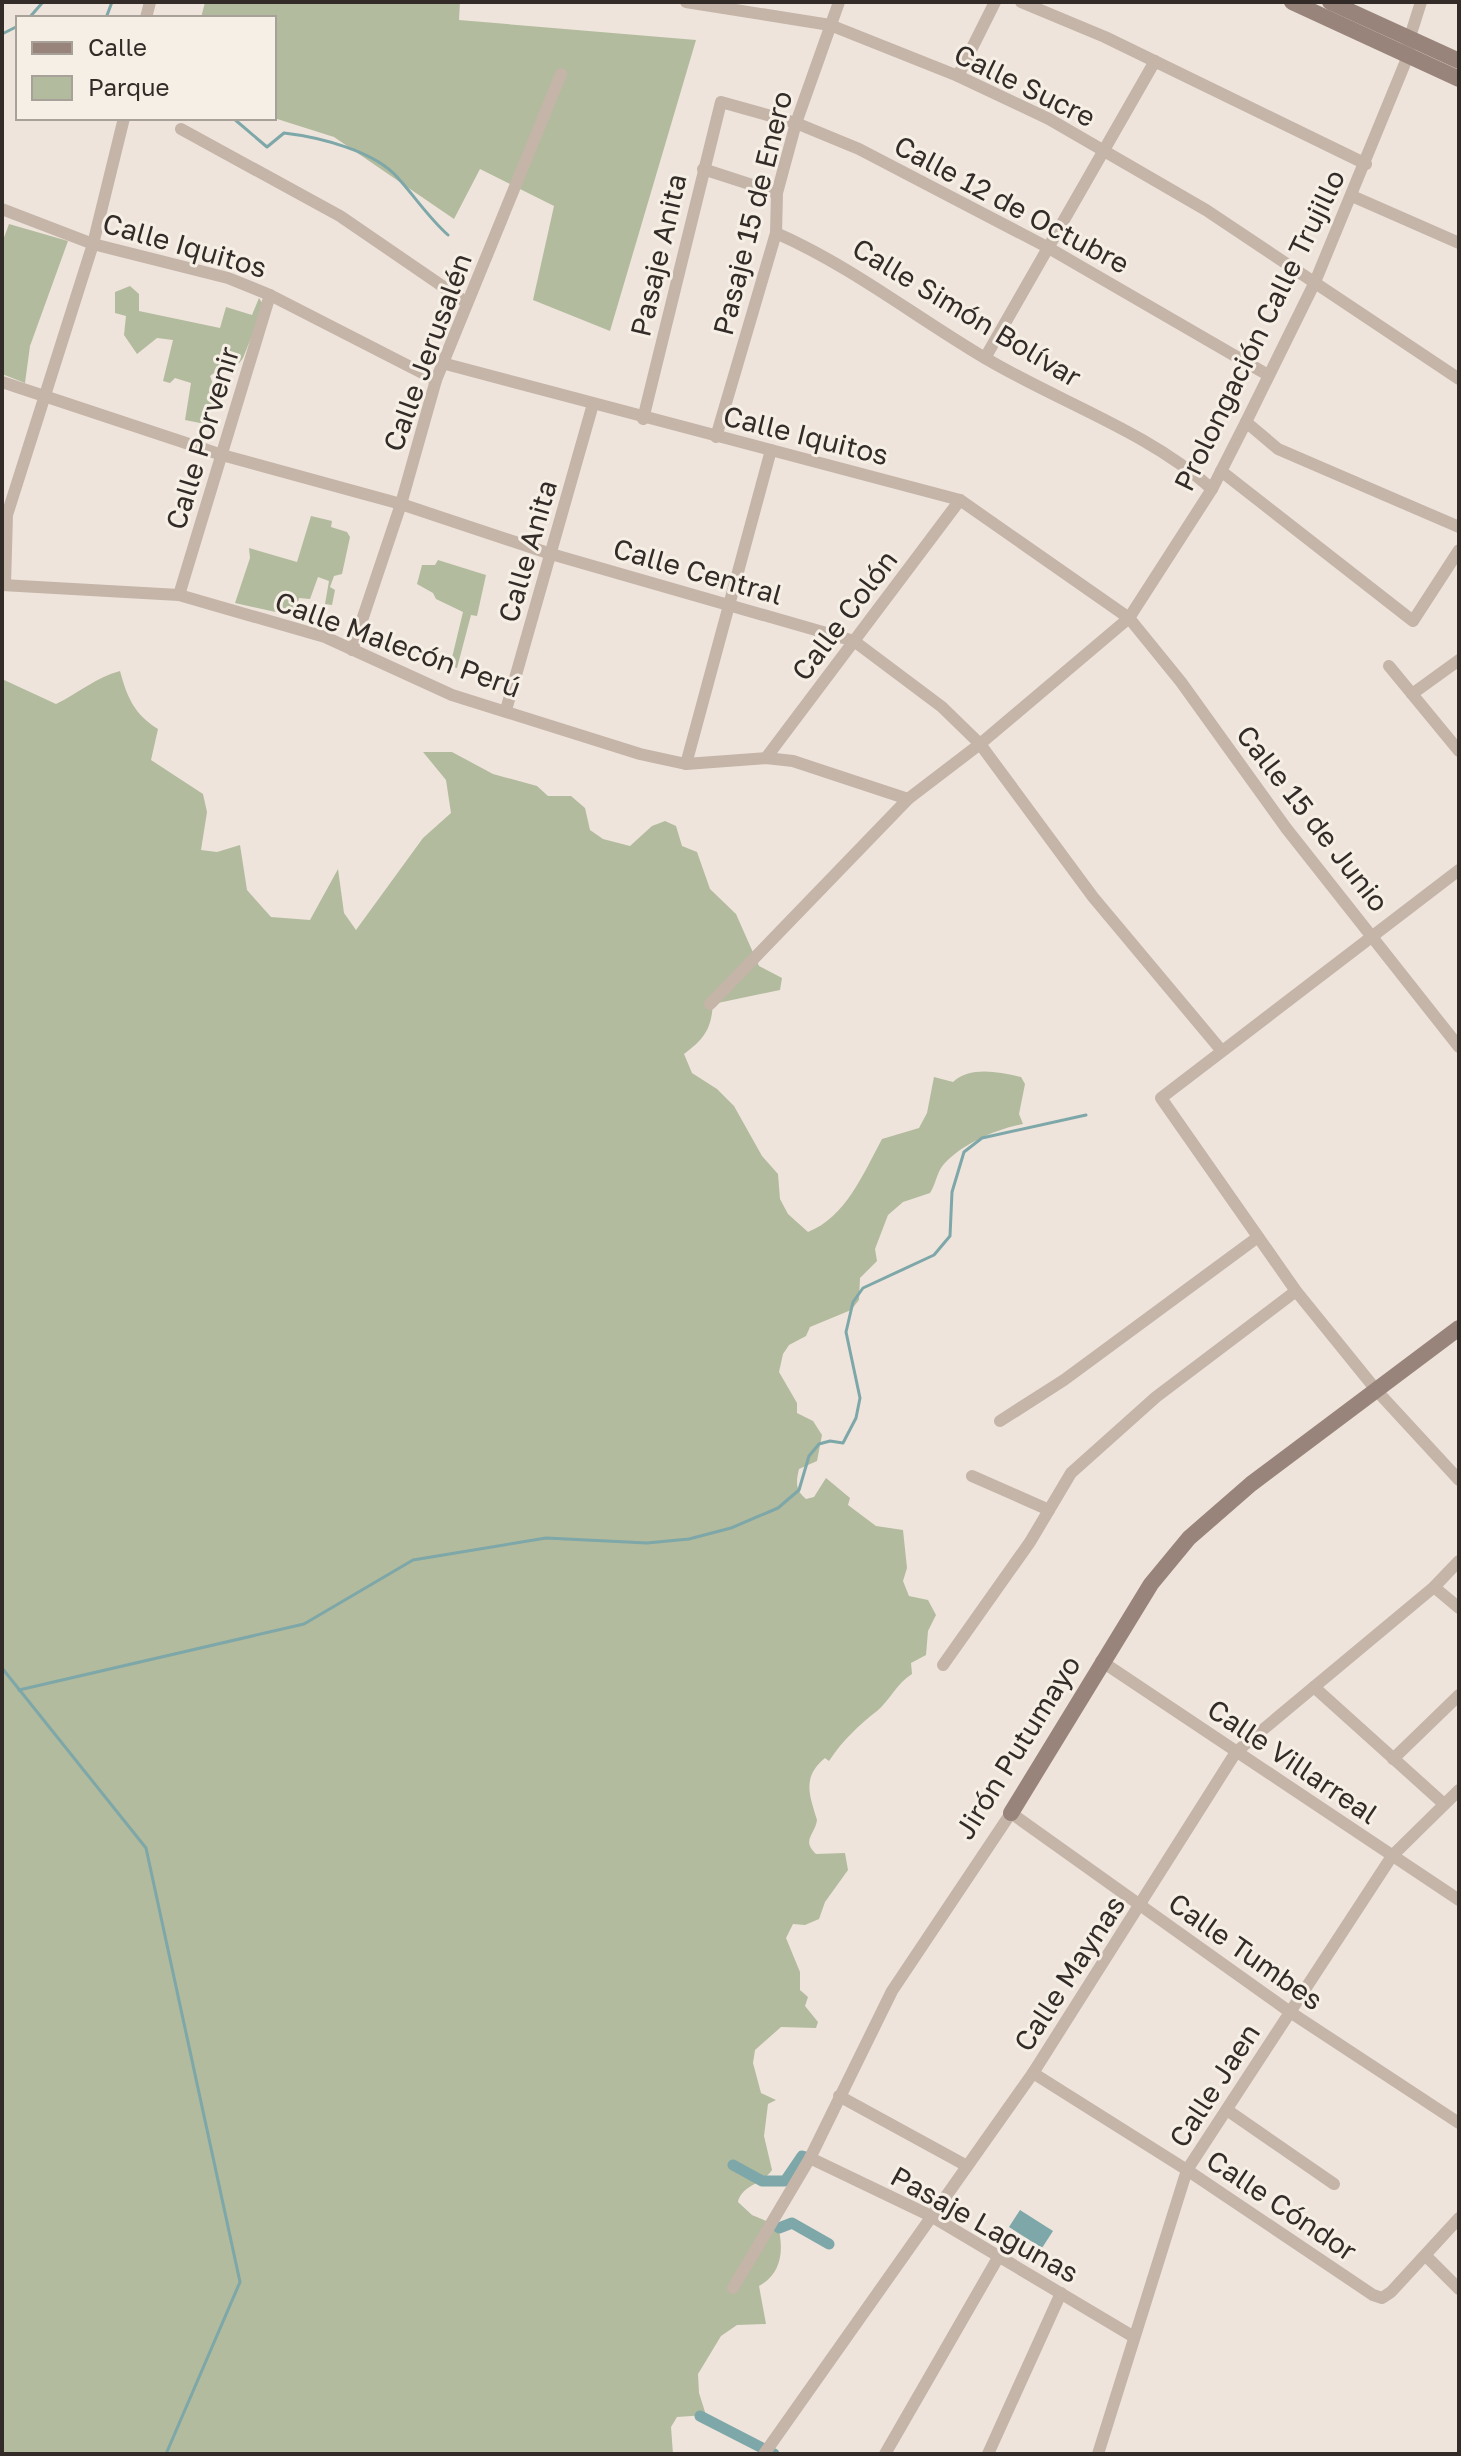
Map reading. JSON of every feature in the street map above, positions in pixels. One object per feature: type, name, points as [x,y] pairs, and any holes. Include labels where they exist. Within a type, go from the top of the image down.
[{"type":"street","name":"Calle Sucre","points":[[686,2],[830,25],[958,76],[1049,119],[1206,210],[1459,379]]},
{"type":"street","name":"Pasaje 15 de Enero","points":[[716,437],[776,233],[777,193],[796,123],[839,2]]},
{"type":"street","points":[[958,76],[995,2]]},
{"type":"street","points":[[1021,2],[1155,61],[1366,164]]},
{"type":"street","points":[[1292,2],[1409,48],[1459,61]]},
{"type":"street","points":[[1330,2],[1459,79]]},
{"type":"street","name":"Prolongación Calle Trujillo","points":[[710,1004],[908,799],[980,744],[1129,618],[1212,489],[1315,282],[1366,164],[1409,48],[1421,2]]},
{"type":"street","points":[[985,358],[1155,61]]},
{"type":"street","name":"Calle Jerusalén","points":[[352,650],[401,504],[442,363],[561,74]]},
{"type":"street","name":"Calle 12 de Octubre","points":[[721,102],[796,123],[859,149],[1047,247],[1268,375]]},
{"type":"street","name":"Pasaje Anita","points":[[643,419],[721,102]]},
{"type":"street","points":[[3,585],[7,515],[93,244],[124,120]]},
{"type":"street","points":[[181,129],[340,216],[467,303]]},
{"type":"street","points":[[703,169],[777,193]]},
{"type":"street","points":[[1352,196],[1459,243]]},
{"type":"street","name":"Calle Iquitos","points":[[2,209],[93,244],[228,278],[270,295],[436,380]]},
{"type":"street","name":"Calle Simón Bolívar","points":[[776,233],[854,272],[985,358],[1182,465],[1212,489]]},
{"type":"street","name":"Calle Porvenir","points":[[179,595],[270,295]]},
{"type":"street","name":"Calle Iquitos","points":[[442,363],[643,419],[960,500],[1129,618]]},
{"type":"street","name":"Calle Central","points":[[2,382],[222,455],[401,504],[551,554],[854,641],[942,707],[980,744],[1093,897],[1221,1050]]},
{"type":"street","name":"Calle Anita","points":[[506,710],[593,404]]},
{"type":"street","points":[[1246,422],[1278,449],[1459,527]]},
{"type":"street","points":[[686,764],[771,450]]},
{"type":"street","points":[[1221,471],[1413,621],[1459,550]]},
{"type":"street","name":"Calle Colón","points":[[766,758],[960,500]]},
{"type":"street","name":"Calle Malecón Perú","points":[[3,585],[179,595],[325,637],[452,695],[640,754],[686,764],[766,758],[793,761],[908,799]]},
{"type":"street","name":"Calle 15 de Junio","points":[[1129,618],[1181,682],[1286,828],[1459,1047]]},
{"type":"street","points":[[1412,694],[1459,660]]},
{"type":"street","points":[[1389,666],[1459,751]]},
{"type":"street","points":[[1459,870],[1161,1098],[1296,1291],[1377,1391],[1459,1480]]},
{"type":"street","points":[[1000,1421],[1064,1380],[1258,1237]]},
{"type":"street","points":[[943,1665],[1071,1473],[1156,1397],[1296,1291]]},
{"type":"street","name":"Jirón Putumayo","points":[[733,2288],[810,2158],[892,1991],[1011,1813],[1101,1661],[1151,1584],[1189,1538],[1251,1484],[1459,1328]]},
{"type":"street","points":[[972,1476],[1049,1510]]},
{"type":"street","name":"Calle Maynas","points":[[764,2454],[1033,2073],[1141,1907],[1236,1752],[1434,1587],[1459,1561]]},
{"type":"street","points":[[1434,1587],[1459,1608]]},
{"type":"street","name":"Calle Villarreal","points":[[1101,1661],[1459,1900]]},
{"type":"street","points":[[1314,1687],[1444,1804]]},
{"type":"street","points":[[1393,1759],[1459,1695]]},
{"type":"street","name":"Calle Jaen","points":[[1098,2454],[1187,2170],[1392,1856],[1459,1790]]},
{"type":"street","name":"Calle Tumbes","points":[[1011,1813],[1290,2012],[1459,2123]]},
{"type":"street","name":"Calle Cóndor","points":[[1033,2073],[1187,2170],[1373,2295],[1382,2298],[1426,2256]]},
{"type":"street","points":[[839,2096],[967,2166]]},
{"type":"street","points":[[1227,2110],[1334,2184]]},
{"type":"street","name":"Pasaje Lagunas","points":[[810,2158],[931,2216],[1134,2337]]},
{"type":"street","points":[[1459,2218],[1426,2256],[1459,2289]]},
{"type":"street","points":[[885,2454],[999,2256]]},
{"type":"street","points":[[988,2454],[1061,2293]]},
{"type":"green space","points":[[205,2],[460,2],[459,20],[696,40],[610,331],[533,300],[554,206],[480,169],[454,219],[334,137],[276,119],[276,16],[202,16]]},
{"type":"green space","points":[[9,224],[68,241],[30,346],[25,383],[2,374],[2,243]]},
{"type":"green space","points":[[130,286],[139,294],[139,311],[220,328],[226,307],[252,315],[259,298],[264,306],[243,358],[234,370],[225,365],[210,376],[217,395],[216,406],[210,406],[205,424],[185,420],[191,383],[175,378],[170,383],[163,381],[173,340],[157,338],[137,354],[124,335],[126,316],[115,313],[115,292]]},
{"type":"green space","points":[[311,516],[332,521],[331,527],[347,532],[350,537],[342,574],[334,576],[330,587],[335,590],[332,605],[325,604],[329,581],[318,577],[310,599],[299,598],[294,616],[235,603],[250,558],[249,548],[297,562]]},
{"type":"green space","points":[[438,560],[486,575],[477,616],[471,615],[457,668],[450,666],[463,612],[436,599],[433,593],[417,584],[422,565],[435,565]]},
{"type":"green space","points":[[120,671],[133,704],[158,729],[151,760],[203,794],[207,812],[201,850],[217,852],[240,845],[247,890],[271,917],[310,920],[338,869],[344,913],[356,930],[423,838],[451,813],[446,780],[423,752],[452,752],[493,774],[537,786],[548,796],[571,796],[585,808],[590,830],[603,839],[630,846],[652,826],[665,821],[676,826],[682,846],[697,852],[710,889],[736,914],[759,966],[782,978],[780,990],[713,1004],[705,1033],[684,1054],[692,1073],[717,1089],[734,1106],[762,1156],[778,1174],[780,1199],[788,1214],[808,1232],[833,1216],[843,1205],[882,1139],[919,1128],[927,1113],[934,1077],[953,1082],[976,1072],[994,1072],[1021,1077],[1025,1084],[1019,1114],[1023,1124],[991,1134],[960,1150],[942,1167],[930,1193],[903,1202],[888,1215],[875,1249],[877,1261],[860,1278],[859,1300],[851,1310],[810,1327],[806,1336],[789,1345],[783,1354],[779,1372],[797,1403],[797,1413],[813,1421],[822,1435],[817,1461],[799,1469],[798,1489],[806,1499],[814,1497],[826,1478],[850,1498],[848,1505],[876,1526],[903,1530],[907,1568],[903,1581],[909,1596],[928,1600],[936,1615],[928,1631],[926,1655],[911,1663],[912,1674],[852,1733],[829,1761],[825,1758],[818,1765],[810,1779],[810,1794],[817,1820],[810,1845],[816,1854],[845,1853],[848,1870],[825,1902],[819,1919],[805,1925],[793,1924],[786,1938],[800,1972],[800,1990],[808,1997],[805,2006],[818,2022],[816,2028],[781,2027],[755,2050],[753,2063],[761,2093],[776,2100],[768,2104],[764,2136],[772,2170],[748,2188],[738,2202],[752,2215],[778,2226],[781,2252],[773,2275],[759,2286],[766,2324],[737,2325],[721,2336],[698,2374],[699,2393],[706,2415],[677,2417],[671,2427],[673,2454],[2,2454],[2,679],[56,704],[95,681]]},
{"type":"water","points":[[1020,2210],[1053,2231],[1042,2248],[1009,2227]]},
{"type":"waterway","points":[[31,16],[43,2]]},
{"type":"waterway","points":[[107,16],[112,2]]},
{"type":"waterway","points":[[2,34],[16,27]]},
{"type":"waterway","points":[[235,120],[267,147],[284,133],[346,147],[375,160],[398,178],[448,235]]},
{"type":"waterway","points":[[19,1690],[304,1624],[413,1560],[546,1538],[647,1543],[689,1539],[731,1528],[778,1508],[799,1490],[809,1456],[819,1444],[830,1441],[843,1443],[856,1418],[860,1398],[846,1332],[853,1302],[863,1288],[934,1255],[950,1236],[952,1192],[964,1152],[982,1138],[1086,1115]]},
{"type":"waterway","points":[[2,1668],[146,1848],[240,2282],[166,2454]]},
{"type":"waterway","points":[[733,2165],[762,2181],[785,2181],[802,2156],[810,2158]]},
{"type":"waterway","points":[[779,2228],[792,2223],[829,2244]]},
{"type":"waterway","points":[[700,2416],[774,2454]]}]
